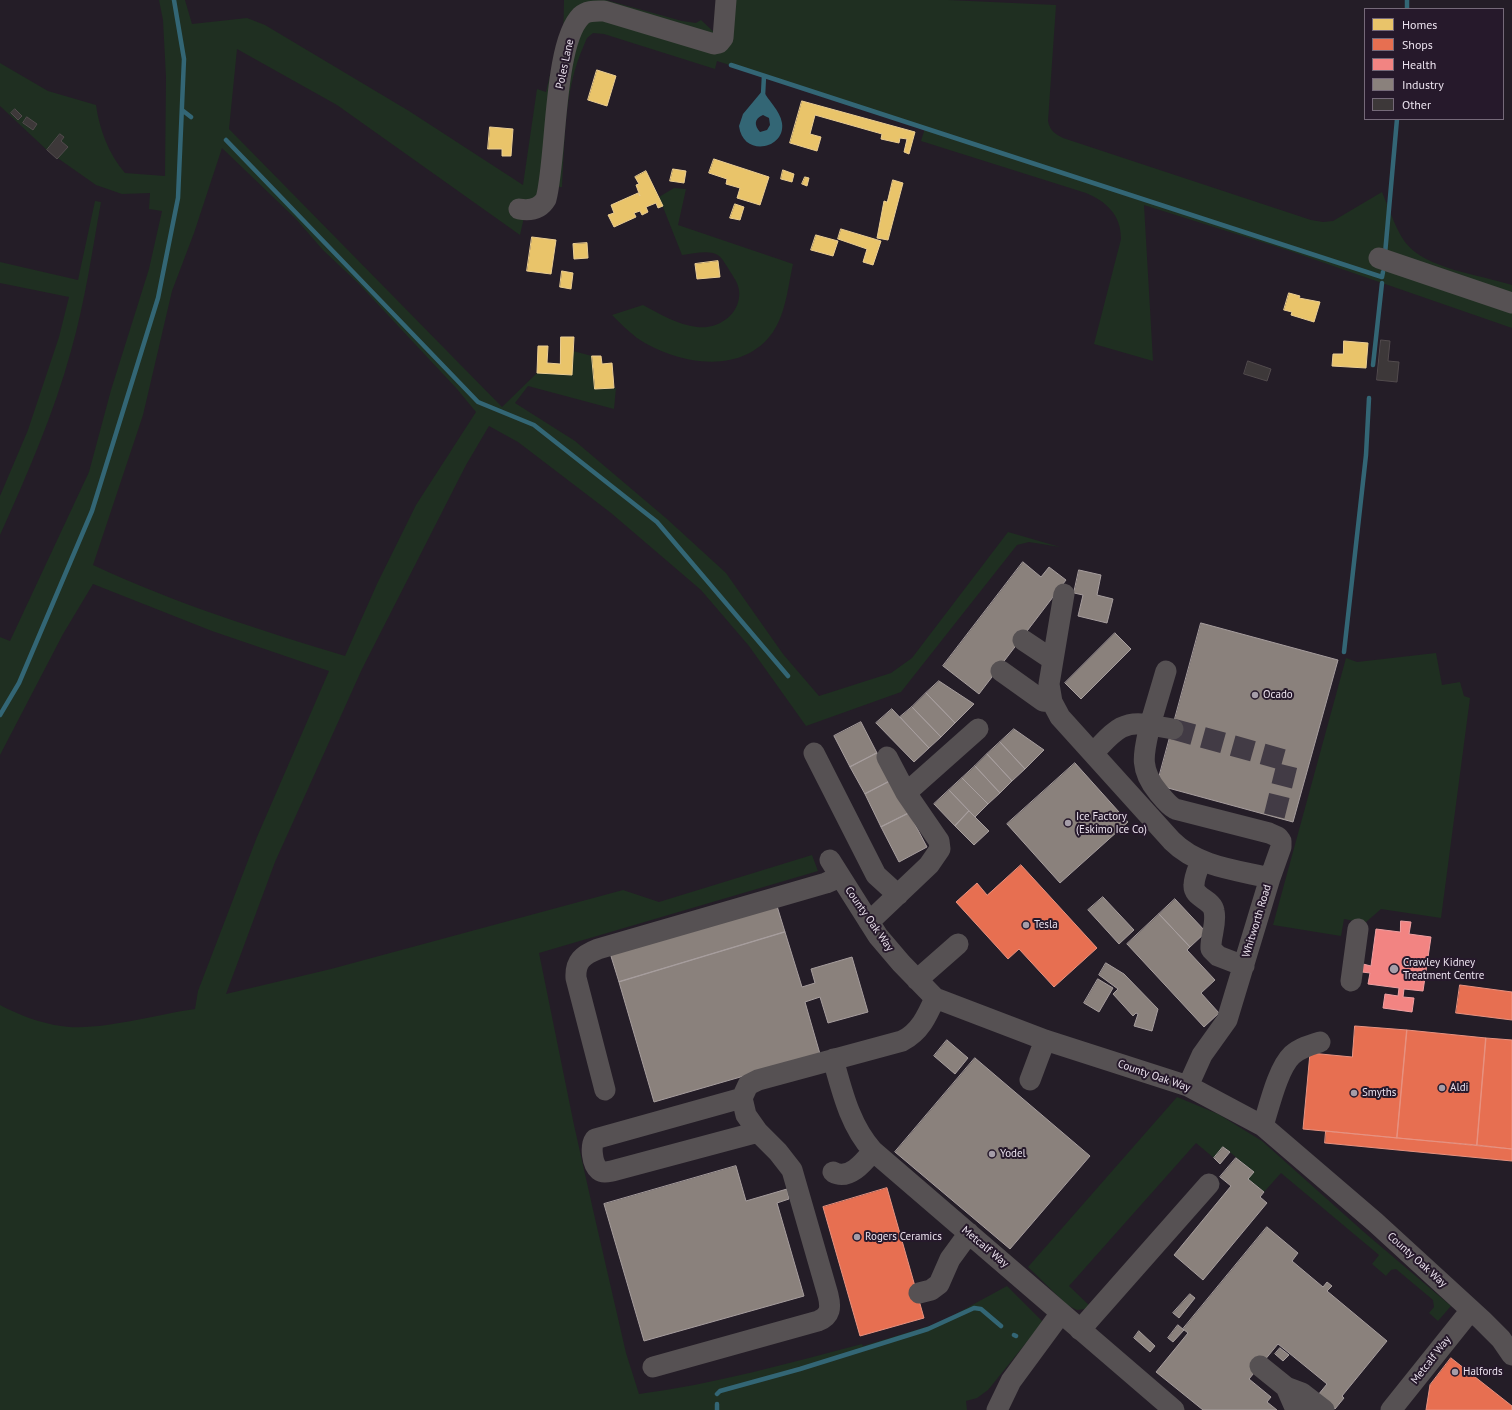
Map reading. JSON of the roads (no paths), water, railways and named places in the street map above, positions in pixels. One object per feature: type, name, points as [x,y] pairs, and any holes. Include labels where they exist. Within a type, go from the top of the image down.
[{"type":"street","name":"Poles Lane","points":[[519,209],[537,208],[546,199],[564,64],[573,29],[582,16],[588,12],[604,11],[723,48],[721,41],[725,33],[726,0]]},
{"type":"street","points":[[1379,258],[1512,303]]},
{"type":"street","points":[[1001,672],[1043,701],[1052,702],[1049,684],[1064,594]]},
{"type":"street","points":[[1023,640],[1053,660]]},
{"type":"street","points":[[1166,671],[1150,725],[1144,754],[1145,772],[1151,784],[1169,805],[1185,812],[1272,825],[1275,835],[1281,841],[1278,856],[1270,878]]},
{"type":"street","name":"Whitworth Road","points":[[1052,702],[1057,713],[1072,732],[1093,753],[1172,841],[1186,854],[1201,861],[1270,878],[1227,1020],[1202,1055],[1188,1086]]},
{"type":"street","points":[[1093,753],[1121,727],[1135,723],[1172,729]]},
{"type":"street","points":[[906,793],[978,729]]},
{"type":"street","points":[[814,754],[874,871],[882,881],[898,895]]},
{"type":"street","points":[[868,922],[933,861],[940,847],[938,839],[906,793],[887,757]]},
{"type":"street","points":[[1201,861],[1194,880],[1194,889],[1214,910],[1211,949],[1218,956],[1244,966]]},
{"type":"street","name":"County Oak Way","points":[[605,1090],[576,978],[576,968],[582,957],[598,949],[826,883],[835,869],[868,922],[890,951],[935,998],[1045,1040],[1188,1086],[1262,1126],[1375,1222],[1495,1332],[1512,1355]]},
{"type":"street","points":[[1351,981],[1358,929]]},
{"type":"street","points":[[917,980],[958,944]]},
{"type":"street","points":[[653,1367],[825,1318],[830,1304],[828,1294],[795,1176],[784,1158],[758,1132],[748,1119],[742,1098],[748,1085],[758,1080],[908,1038],[916,1032],[922,1024],[935,998]]},
{"type":"street","points":[[1030,1080],[1045,1040]]},
{"type":"street","points":[[1262,1126],[1278,1079],[1292,1056],[1307,1046],[1320,1042]]},
{"type":"street","name":"Metcalf Way","points":[[833,1059],[845,1100],[855,1124],[862,1138],[873,1151],[1174,1410]]},
{"type":"street","points":[[742,1098],[600,1137],[595,1140],[592,1146],[597,1168],[602,1172],[612,1171],[758,1132]]},
{"type":"street","points":[[833,1172],[839,1174],[851,1171],[861,1165],[873,1151]]},
{"type":"street","points":[[1080,1330],[1209,1184]]},
{"type":"street","points":[[919,1293],[931,1290],[939,1284],[952,1256],[969,1233]]},
{"type":"street","name":"Metcalf Way","points":[[1391,1410],[1471,1310]]},
{"type":"street","points":[[997,1410],[1011,1380],[1061,1313]]},
{"type":"street","points":[[1260,1366],[1286,1387],[1302,1393],[1324,1410]]},
{"type":"street","points":[[1286,1387],[1296,1410]]},
{"type":"water","points":[[763,90],[781,118],[781,132],[778,139],[771,144],[764,146],[755,146],[748,143],[742,136],[739,126],[743,114]],"holes":[[[763,115],[769,118],[770,125],[767,130],[760,132],[756,125],[758,118]]]},
{"type":"waterway","points":[[0,715],[19,683],[92,511],[158,298],[178,198],[184,59],[174,0]]},
{"type":"waterway","points":[[1407,0],[1407,8]]},
{"type":"waterway","points":[[731,65],[1382,277],[1383,272]]},
{"type":"waterway","points":[[763,95],[764,76]]},
{"type":"waterway","points":[[182,110],[191,117]]},
{"type":"waterway","points":[[1385,254],[1397,120]]},
{"type":"waterway","points":[[226,140],[478,402],[534,425],[657,522],[788,676]]},
{"type":"waterway","points":[[1373,365],[1382,283]]},
{"type":"waterway","points":[[1344,652],[1366,455],[1369,398]]},
{"type":"waterway","points":[[717,1394],[720,1391],[800,1369],[928,1329],[974,1308],[981,1309],[1001,1326]]},
{"type":"waterway","points":[[717,1404],[717,1410]]},
{"type":"tunnel","points":[[1173,729],[1288,761],[1274,817]]},
{"type":"place","name":"Ocado","points":[[1255,695]]},
{"type":"place","name":"Ice Factory (Eskimo Ice Co)","points":[[1068,823]]},
{"type":"place","name":"Tesla","points":[[1026,925]]},
{"type":"place","name":"Crawley Kidney Treatment Centre","points":[[1394,969]]},
{"type":"place","name":"Aldi","points":[[1442,1088]]},
{"type":"place","name":"Smyths","points":[[1354,1093]]},
{"type":"place","name":"Yodel","points":[[992,1154]]},
{"type":"place","name":"Rogers Ceramics","points":[[857,1237]]},
{"type":"place","name":"Halfords","points":[[1455,1372]]}]
